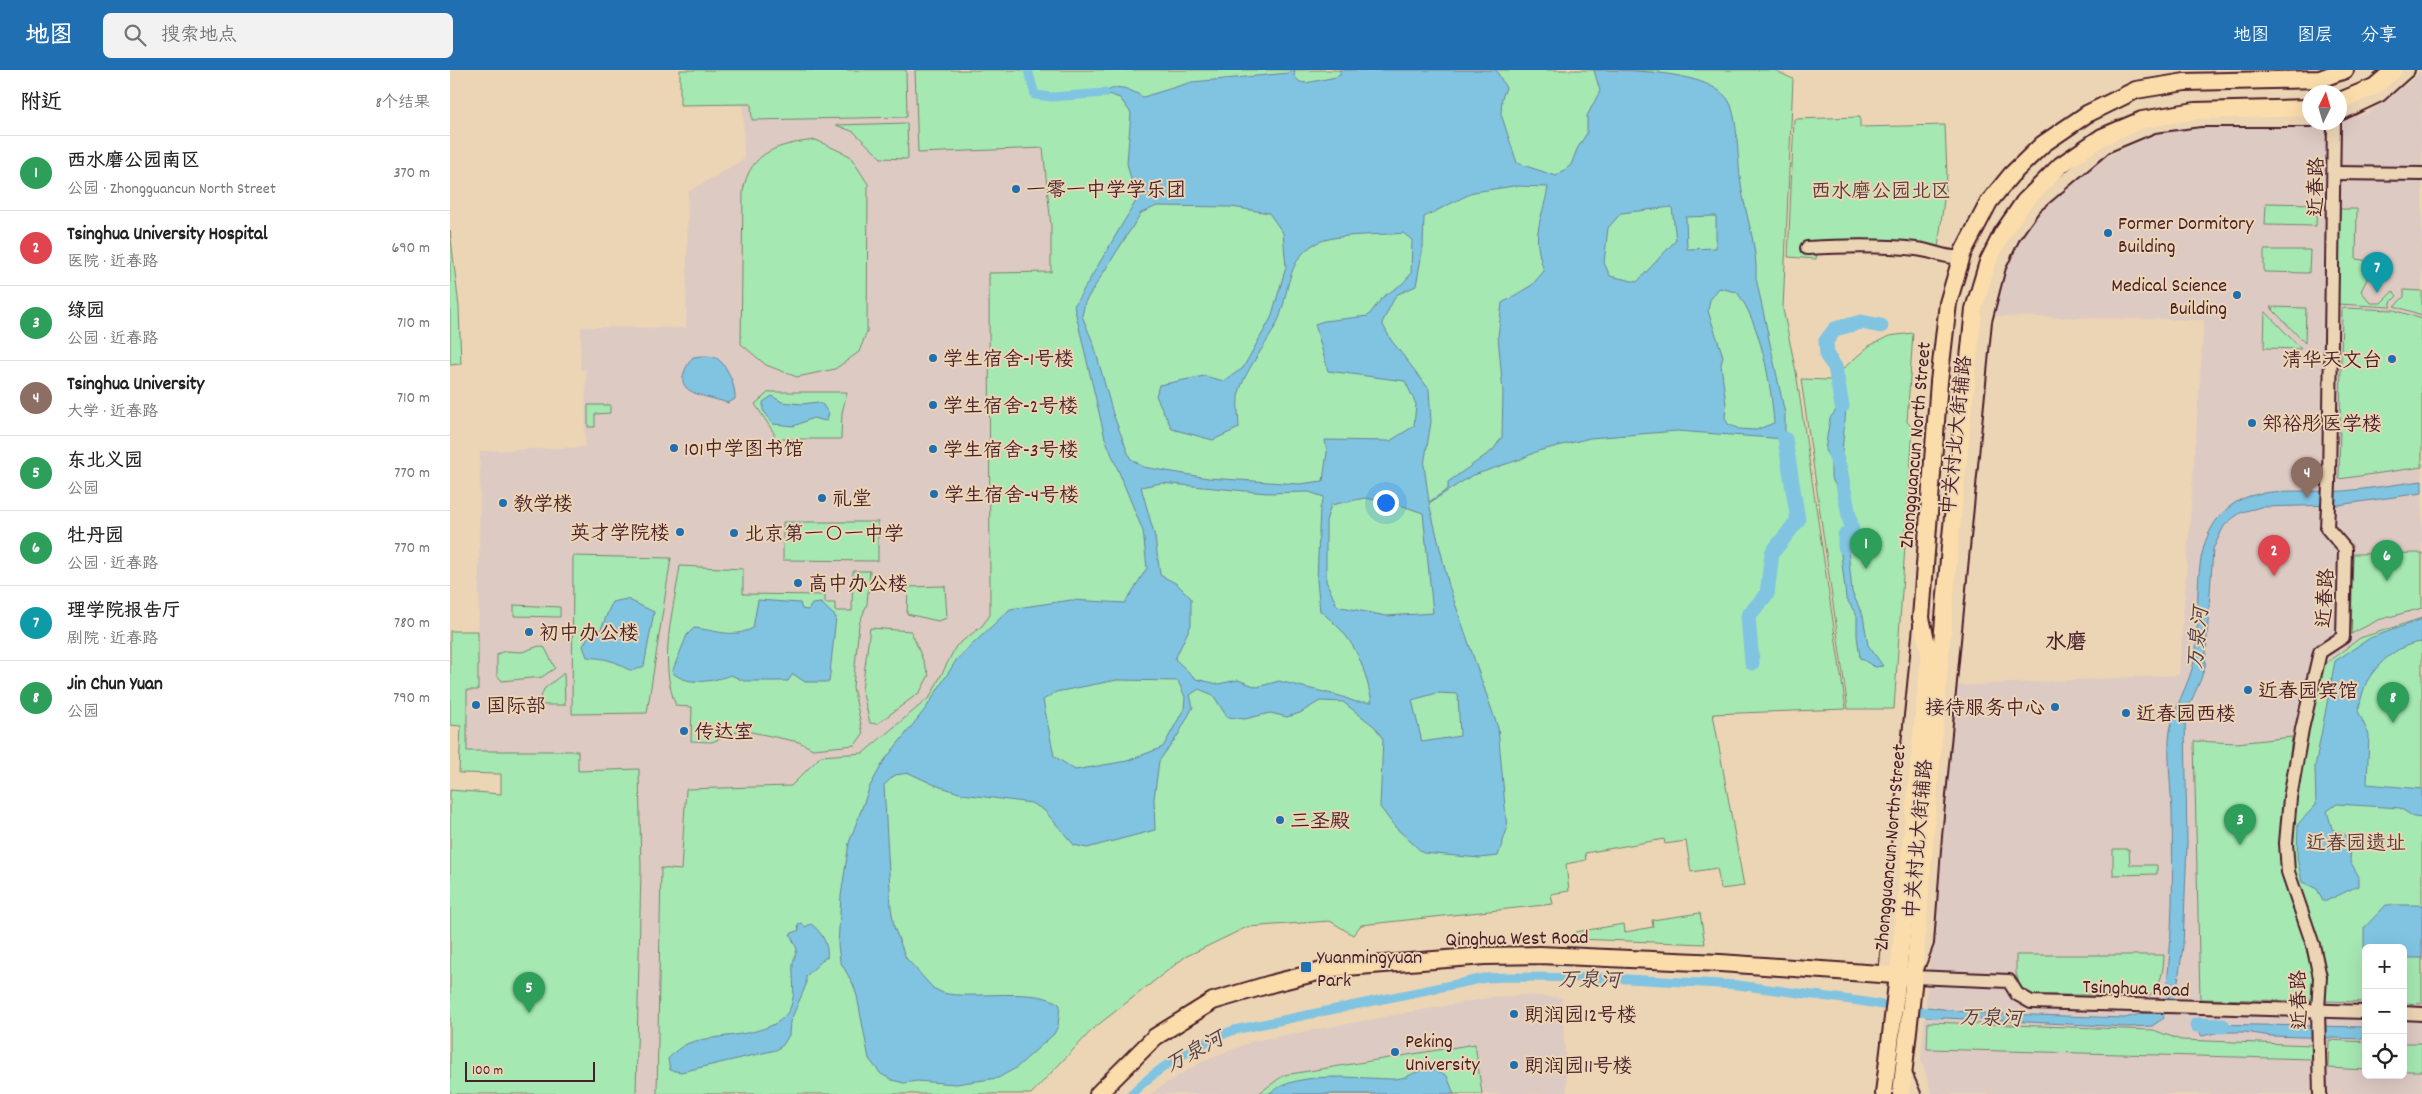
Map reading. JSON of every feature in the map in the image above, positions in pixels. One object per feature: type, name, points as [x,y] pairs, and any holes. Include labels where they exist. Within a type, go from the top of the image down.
[{"type":"main road","name":"Zhongguancun North Street","points":[[1884,1094],[1900,1024],[1903,998],[1899,975],[1929,653],[1920,618],[1939,382],[1947,312],[1961,257],[1989,202],[2012,175],[2044,144],[2087,114],[2136,90],[2185,82],[2320,79],[2345,70]]},
{"type":"main road","points":[[2347,98],[2374,87],[2394,70]]},
{"type":"main road","name":"Zhongguancun North Street","points":[[1899,975],[1950,557],[1974,309],[1988,262],[2002,234],[2024,202],[2061,165],[2102,137],[2142,120],[2194,111],[2302,108]]},
{"type":"main road","points":[[1897,853],[1912,825]]},
{"type":"main road","name":"Qinghua West Road","points":[[1098,1094],[1155,1037],[1213,1001],[1334,968],[1484,956],[1540,956],[1720,963],[1899,975]]},
{"type":"main road","name":"Zhongguancun North Street","points":[[1900,1024],[1903,1069],[1902,1094]]},
{"type":"street","points":[[2347,111],[2380,95],[2408,70]]},
{"type":"street","name":"中关村北大街辅路","points":[[1899,975],[1927,943],[1936,826],[1985,321],[1999,267],[2014,235],[2034,207],[2106,146],[2154,126],[2200,120],[2302,120]]},
{"type":"street","name":"近春路","points":[[2320,1094],[2318,1016],[2320,977],[2313,945],[2288,872],[2286,843],[2289,805],[2301,737],[2320,652],[2343,636],[2345,549],[2327,528],[2329,512],[2334,130]]},
{"type":"street","points":[[2334,173],[2422,174]]},
{"type":"street","points":[[1807,248],[1916,249],[1940,252],[1951,258],[1961,257]]},
{"type":"street","name":"中关村北大街辅路","points":[[1899,975],[1897,853],[1920,618]]},
{"type":"street","name":"Tsinghua Road","points":[[1899,975],[2009,981],[2017,994],[2031,1002],[2185,1007],[2318,1016],[2362,1012]]},
{"type":"street","points":[[2407,1013],[2422,1014]]},
{"type":"street","points":[[1903,1069],[1914,1094]]},
{"type":"shaded area","name":"北京第一〇一中学","points":[[680,70],[1014,70],[1017,149],[1043,148],[1051,226],[1051,272],[989,273],[990,615],[982,626],[956,646],[930,697],[863,753],[821,756],[791,786],[686,789],[681,870],[661,869],[657,1094],[636,1094],[641,869],[577,771],[577,751],[467,751],[467,690],[478,690],[480,451],[585,447],[586,370],[580,370],[581,327],[686,328],[688,192],[744,159],[743,105],[680,105]]},
{"type":"shaded area","points":[[2422,70],[2422,1094],[1932,1094],[1921,1059],[1953,686],[2179,675],[2204,320],[1992,316],[1999,274],[2017,238],[2036,217],[2097,161],[2170,128],[2233,123],[2302,125],[2302,130],[2347,130],[2347,119],[2368,113],[2407,84]]},
{"type":"shaded area","name":"Peking University","points":[[1526,995],[1562,998],[1567,1094],[1152,1094],[1158,1088],[1200,1063],[1253,1041],[1493,997]]},
{"type":"green space","points":[[680,70],[906,70],[907,117],[752,120],[751,104],[680,105]]},
{"type":"green space","points":[[915,70],[1774,70],[1793,79],[1783,309],[1796,372],[1846,709],[1713,714],[1744,886],[1721,889],[1717,868],[1691,872],[1686,841],[1665,844],[1664,839],[1585,853],[1586,860],[1566,864],[1569,891],[1551,894],[1553,904],[1361,925],[1353,935],[1330,921],[1247,927],[1185,957],[1094,1028],[1031,1094],[657,1094],[661,868],[681,870],[686,789],[791,786],[821,756],[863,753],[930,697],[956,646],[982,626],[990,615],[989,273],[1051,272],[1051,226],[1043,148],[918,153]]},
{"type":"green space","name":"西水磨公园北区","points":[[1860,117],[1860,127],[1945,125],[1947,175],[1937,256],[1818,249],[1816,259],[1788,257],[1794,119]]},
{"type":"green space","points":[[907,123],[908,159],[881,158],[854,132],[836,125]]},
{"type":"green space","points":[[816,140],[850,156],[868,184],[867,331],[859,352],[835,369],[797,377],[766,365],[741,344],[743,191],[747,177],[759,158],[778,147]]},
{"type":"green space","points":[[2266,203],[2317,204],[2316,226],[2265,225]]},
{"type":"green space","points":[[2340,209],[2357,209],[2356,259],[2369,261],[2367,279],[2361,291],[2371,303],[2381,303],[2393,291],[2397,296],[2391,302],[2391,307],[2338,304]]},
{"type":"green space","points":[[450,230],[459,307],[461,364],[450,365]]},
{"type":"green space","points":[[2264,250],[2310,250],[2309,273],[2264,272]]},
{"type":"green space","points":[[2404,290],[2422,291],[2422,315],[2394,306],[2404,297]]},
{"type":"green space","points":[[2270,307],[2306,308],[2305,343]]},
{"type":"green space","points":[[2342,308],[2394,310],[2422,319],[2422,467],[2339,479]]},
{"type":"green space","points":[[2265,311],[2301,349],[2264,348]]},
{"type":"green space","points":[[1913,333],[1907,422],[1913,428],[1894,709],[1848,709],[1801,379],[1830,380],[1869,346],[1889,336]]},
{"type":"green space","points":[[769,392],[847,392],[842,413],[841,439],[774,439],[774,433],[755,404]]},
{"type":"green space","points":[[588,405],[610,405],[610,413],[595,414],[595,427],[588,427]]},
{"type":"green space","points":[[783,522],[878,522],[878,561],[783,560]]},
{"type":"green space","points":[[2422,553],[2422,608],[2378,620],[2351,634],[2353,554]]},
{"type":"green space","points":[[573,556],[671,558],[647,713],[572,714]]},
{"type":"green space","points":[[680,566],[743,569],[743,594],[825,595],[825,603],[835,603],[835,611],[852,611],[853,571],[870,571],[867,604],[859,624],[853,687],[863,734],[855,745],[813,749],[799,742],[742,730],[712,742],[691,741],[692,707],[676,706],[668,672],[671,619]]},
{"type":"green space","points":[[945,586],[947,618],[938,621],[907,614],[908,587]]},
{"type":"green space","points":[[514,605],[560,607],[560,617],[514,616]]},
{"type":"green space","name":"近春园遗址","points":[[2422,618],[2422,1004],[2407,1003],[2407,944],[2362,944],[2362,1002],[2325,1001],[2320,959],[2301,902],[2289,842],[2307,730],[2322,666],[2360,638]]},
{"type":"green space","points":[[870,628],[911,631],[929,675],[920,692],[877,724],[870,723],[862,690]]},
{"type":"green space","points":[[450,631],[478,631],[478,690],[467,690],[467,751],[578,751],[578,771],[639,769],[641,869],[636,1094],[450,1094],[450,790],[501,794],[501,774],[459,773],[461,726],[450,725]]},
{"type":"green space","points":[[539,646],[545,648],[555,668],[542,677],[502,681],[497,675],[497,654],[505,651],[522,652]]},
{"type":"green space","points":[[564,673],[565,705],[538,705],[544,689]]},
{"type":"green space","points":[[2292,737],[2283,815],[2301,928],[2314,980],[2312,1001],[2200,999],[2194,741],[2237,743]]},
{"type":"green space","points":[[2113,849],[2129,849],[2130,865],[2157,865],[2157,874],[2113,875]]},
{"type":"green space","points":[[1700,913],[1705,944],[1576,939],[1575,932],[1624,924],[1625,932],[1653,927],[1652,920]]},
{"type":"green space","points":[[2016,955],[2164,955],[2161,977],[2150,995],[2033,995],[2020,987],[2016,973]]},
{"type":"green space","points":[[1928,1022],[2153,1030],[2181,1040],[2312,1045],[2312,1059],[1927,1049]]},
{"type":"green space","points":[[2329,1040],[2362,1042],[2362,1070],[2328,1068]]},
{"type":"green space","points":[[2407,1043],[2422,1043],[2422,1071],[2407,1071]]},
{"type":"green space","points":[[1475,1044],[1482,1094],[1258,1094],[1284,1075]]},
{"type":"water","points":[[1291,70],[1295,70],[1294,76],[1300,82],[1306,83],[1336,77],[1340,75],[1340,70],[1496,70],[1506,88],[1502,98],[1501,114],[1517,163],[1556,176],[1571,165],[1577,149],[1587,133],[1587,116],[1600,91],[1594,70],[1670,74],[1708,85],[1722,93],[1731,105],[1734,115],[1741,184],[1755,254],[1756,278],[1785,414],[1785,439],[1677,431],[1590,438],[1538,451],[1521,459],[1471,476],[1429,503],[1449,586],[1498,728],[1507,829],[1498,856],[1480,858],[1423,853],[1395,827],[1380,807],[1383,739],[1375,727],[1343,702],[1320,701],[1300,713],[1287,717],[1270,713],[1245,719],[1227,717],[1213,695],[1199,689],[1190,695],[1193,707],[1178,735],[1159,761],[1154,799],[1155,830],[1087,848],[1074,845],[1044,810],[1031,803],[962,794],[935,785],[909,773],[895,775],[884,785],[891,907],[894,927],[906,958],[933,988],[943,993],[955,995],[1037,996],[1050,999],[1060,1005],[1058,1026],[1054,1034],[1016,1068],[998,1078],[956,1084],[917,1081],[904,1083],[892,1080],[881,1074],[869,1059],[857,996],[853,984],[840,961],[838,945],[841,896],[849,843],[870,786],[884,761],[926,708],[957,659],[1010,609],[1071,600],[1125,603],[1147,568],[1143,531],[1105,438],[1074,306],[1136,201],[1127,163],[1131,113],[1120,98],[1105,93],[1115,88],[1124,88],[1143,97],[1192,82],[1289,73]],"holes":[[[1514,186],[1548,187],[1538,236],[1539,251],[1544,271],[1532,285],[1502,303],[1498,336],[1503,392],[1502,437],[1493,450],[1448,482],[1448,489],[1429,502],[1424,465],[1431,422],[1429,389],[1391,340],[1382,323],[1396,295],[1416,286],[1423,247],[1424,217],[1474,192]],[[1157,206],[1232,207],[1269,213],[1283,233],[1286,267],[1271,318],[1243,368],[1224,381],[1204,376],[1159,385],[1156,396],[1172,429],[1213,440],[1239,428],[1238,397],[1241,388],[1277,323],[1292,272],[1302,254],[1318,242],[1329,239],[1403,233],[1412,240],[1411,274],[1402,284],[1383,297],[1368,316],[1324,321],[1315,324],[1328,371],[1405,381],[1416,404],[1414,426],[1390,441],[1325,440],[1327,452],[1323,481],[1299,484],[1208,478],[1143,467],[1130,458],[1113,414],[1094,345],[1082,316],[1085,302],[1141,213]],[[1672,207],[1676,240],[1637,282],[1610,276],[1604,263],[1608,228],[1621,213]],[[1716,216],[1716,248],[1687,249],[1686,217]],[[1719,288],[1737,292],[1745,305],[1763,355],[1774,423],[1756,430],[1739,429],[1728,424],[1725,418],[1726,404],[1721,365],[1723,356],[1708,311],[1710,300]],[[1161,483],[1267,493],[1309,492],[1324,497],[1320,508],[1317,580],[1320,611],[1341,630],[1355,650],[1365,674],[1372,702],[1356,702],[1340,696],[1279,681],[1257,687],[1238,680],[1218,684],[1196,679],[1175,659],[1191,625],[1191,598],[1177,584],[1160,575],[1155,537],[1141,487]],[[1365,498],[1400,505],[1423,513],[1433,613],[1386,616],[1337,606],[1326,581],[1326,521],[1331,505]],[[1117,680],[1178,681],[1185,697],[1184,709],[1163,747],[1127,761],[1075,770],[1054,756],[1043,700],[1056,692]],[[1437,693],[1458,694],[1460,736],[1422,742],[1412,700]]]},
{"type":"water","points":[[693,357],[714,357],[727,369],[735,399],[728,403],[698,394],[685,385],[683,379],[685,369]]},
{"type":"water","points":[[1841,386],[1846,409],[1840,474],[1846,484],[1852,533],[1847,539],[1852,592],[1863,616],[1868,645],[1883,666],[1875,667],[1860,658],[1857,616],[1846,598],[1839,537],[1846,526],[1843,499],[1831,477],[1831,461],[1825,450],[1830,418],[1837,409],[1837,388]]},
{"type":"water","points":[[772,396],[782,402],[802,404],[818,402],[823,405],[829,414],[826,421],[813,418],[794,426],[773,424],[763,410],[763,402]]},
{"type":"water","points":[[2422,481],[2422,493],[2338,505],[2261,507],[2242,512],[2224,526],[2213,549],[2205,667],[2185,718],[2187,844],[2183,946],[2177,988],[2174,995],[2166,994],[2170,948],[2172,880],[2172,812],[2169,767],[2170,729],[2195,657],[2199,572],[2203,551],[2210,532],[2221,515],[2238,501],[2261,493],[2343,491]]},
{"type":"water","points":[[627,599],[654,612],[644,666],[633,670],[608,660],[587,657],[583,646],[589,635],[601,629],[612,602]]},
{"type":"water","points":[[758,600],[800,603],[802,609],[808,610],[812,604],[821,603],[836,617],[829,682],[805,682],[793,674],[788,681],[744,681],[731,675],[709,681],[693,681],[678,677],[672,672],[687,635],[694,628],[724,633],[738,633],[753,628]]},
{"type":"water","points":[[2422,619],[2422,642],[2406,646],[2392,654],[2379,665],[2367,682],[2358,711],[2369,735],[2367,784],[2422,789],[2422,818],[2414,817],[2400,808],[2337,804],[2327,811],[2332,829],[2348,836],[2351,843],[2350,861],[2358,875],[2358,886],[2324,902],[2317,889],[2302,882],[2297,857],[2298,824],[2316,805],[2315,767],[2335,661],[2370,638]]},
{"type":"water","points":[[2386,905],[2422,905],[2422,958],[2407,958],[2407,944],[2364,944],[2364,928]]},
{"type":"water","points":[[802,923],[805,927],[811,924],[821,935],[826,944],[827,958],[806,976],[806,985],[790,1022],[789,1035],[783,1045],[776,1050],[681,1072],[670,1070],[668,1059],[686,1044],[761,1030],[784,1017],[792,1001],[794,990],[793,962],[797,949],[790,934],[799,930],[798,925]]},
{"type":"water","points":[[1927,1007],[1974,1013],[2125,1018],[2144,1013],[2162,1013],[2164,1018],[2152,1026],[2128,1027],[1926,1017]]},
{"type":"water","points":[[2204,1024],[2362,1027],[2362,1039],[2271,1036],[2245,1032],[2220,1032],[2202,1036],[2200,1034]]},
{"type":"water","points":[[1429,1066],[1447,1076],[1454,1094],[1268,1094],[1281,1086],[1313,1078],[1396,1079],[1406,1077]]},
{"type":"waterway","points":[[1028,70],[1035,95],[1052,97],[1105,93]]},
{"type":"waterway","points":[[1842,406],[1835,367],[1827,356],[1826,341],[1835,329],[1861,322],[1881,326]]},
{"type":"waterway","points":[[1752,663],[1748,616],[1767,594],[1772,553],[1798,520],[1785,439]]},
{"type":"waterway","points":[[1834,451],[1840,469],[1852,531],[1845,535],[1845,547]]},
{"type":"waterway","name":"万泉河","points":[[1131,1094],[1166,1065],[1206,1042],[1234,1030],[1485,978],[1609,978],[1738,985],[1859,1001],[1938,1014]]},
{"type":"waterway","name":"万泉河","points":[[2150,1020],[2163,1011],[2175,985]]},
{"type":"waterway","name":"万泉河","points":[[2197,1025],[2223,1026]]},
{"type":"place","name":"一零一中学学乐团","points":[[1016,189]]},
{"type":"place","name":"Former Dormitory Building","points":[[2108,233]]},
{"type":"place","name":"理学院报告厅","points":[[2377,293]]},
{"type":"place","name":"Medical Science Building","points":[[2237,295]]},
{"type":"place","name":"学生宿舍-1号楼","points":[[933,358]]},
{"type":"place","name":"清华天文台","points":[[2392,359]]},
{"type":"place","name":"学生宿舍-2号楼","points":[[933,405]]},
{"type":"place","name":"郑裕彤医学楼","points":[[2252,423]]},
{"type":"place","name":"101中学图书馆","points":[[674,448]]},
{"type":"place","name":"学生宿舍-3号楼","points":[[933,449]]},
{"type":"place","name":"学生宿舍-4号楼","points":[[934,494]]},
{"type":"place","name":"礼堂","points":[[822,498]]},
{"type":"place","name":"Tsinghua University","points":[[2307,498]]},
{"type":"place","name":"教学楼","points":[[503,503]]},
{"type":"place","name":"英才学院楼","points":[[680,532]]},
{"type":"place","name":"北京第一〇一中学","points":[[734,533]]},
{"type":"place","name":"西水磨公园南区","points":[[1866,569]]},
{"type":"place","name":"Tsinghua University Hospital","points":[[2274,576]]},
{"type":"place","name":"牡丹园","points":[[2387,581]]},
{"type":"place","name":"高中办公楼","points":[[798,583]]},
{"type":"place","name":"初中办公楼","points":[[529,632]]},
{"type":"place","name":"近春园宾馆","points":[[2248,690]]},
{"type":"place","name":"国际部","points":[[476,705]]},
{"type":"place","name":"接待服务中心","points":[[2055,707]]},
{"type":"place","name":"近春园西楼","points":[[2126,713]]},
{"type":"place","name":"Jin Chun Yuan","points":[[2393,723]]},
{"type":"place","name":"传达室","points":[[684,731]]},
{"type":"place","name":"三圣殿","points":[[1280,820]]},
{"type":"place","name":"绿园","points":[[2240,845]]},
{"type":"place","name":"Yuanmingyuan Park","points":[[1306,967]]},
{"type":"place","name":"东北义园","points":[[529,1013]]},
{"type":"place","name":"朗润园12号楼","points":[[1514,1014]]},
{"type":"place","name":"Peking University","points":[[1395,1052]]},
{"type":"place","name":"朗润园11号楼","points":[[1514,1065]]},
{"type":"district","name":"水磨","points":[[2066,641]]}]
